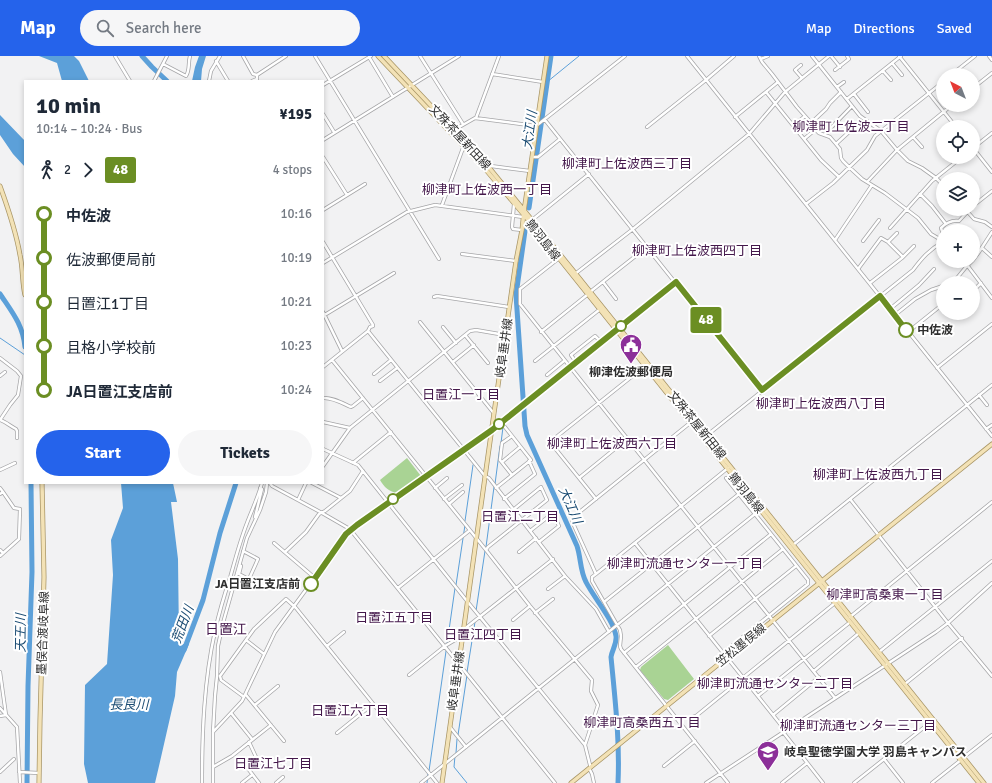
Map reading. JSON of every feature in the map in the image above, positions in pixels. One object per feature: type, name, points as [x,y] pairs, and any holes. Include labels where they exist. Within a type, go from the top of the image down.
[{"type":"main road","name":"文殊茶屋新田線","points":[[378,56],[454,130],[489,168],[524,214]]},
{"type":"main road","name":"文殊茶屋新田線","points":[[384,56],[465,146],[514,204],[532,220],[574,275]]},
{"type":"main road","name":"岐阜垂井線","points":[[442,783],[494,413],[510,307],[516,291],[516,261],[538,125],[547,56]]},
{"type":"main road","points":[[0,186],[8,207],[21,257],[24,289]]},
{"type":"main road","name":"鶉羽島線","points":[[524,214],[558,259],[574,275],[589,294],[599,310],[617,329],[690,423],[728,467],[820,582]]},
{"type":"main road","name":"文殊茶屋新田線","points":[[589,294],[706,436],[728,467],[793,545],[820,582],[905,684],[933,722]]},
{"type":"main road","name":"笠松墨俣線","points":[[571,783],[992,444]]},
{"type":"main road","name":"墨俣合渡岐阜線","points":[[39,783],[38,773],[44,577],[42,484]]},
{"type":"main road","points":[[820,582],[859,634],[887,664],[980,783]]},
{"type":"main road","points":[[962,759],[984,783]]},
{"type":"street","points":[[115,56],[129,80]]},
{"type":"street","points":[[154,80],[167,56]]},
{"type":"street","points":[[162,65],[186,76],[190,56]]},
{"type":"street","points":[[209,80],[211,71],[220,56]]},
{"type":"street","points":[[243,56],[253,74],[257,75]]},
{"type":"street","points":[[254,80],[257,79],[257,75],[286,56]]},
{"type":"street","points":[[314,56],[439,259]]},
{"type":"street","points":[[420,56],[463,124]]},
{"type":"street","points":[[324,139],[459,56]]},
{"type":"street","points":[[454,130],[474,118],[476,115],[499,56]]},
{"type":"street","points":[[474,118],[538,125],[625,56]]},
{"type":"street","points":[[687,56],[992,436]]},
{"type":"street","points":[[647,127],[734,56]]},
{"type":"street","points":[[768,56],[760,58],[785,92],[816,129],[830,137],[840,149],[843,162],[856,174],[885,193],[918,218],[931,234],[936,237]]},
{"type":"street","points":[[812,56],[864,119],[881,131],[908,161],[922,168],[936,178],[890,228]]},
{"type":"street","points":[[574,275],[749,134],[785,92],[818,64],[830,56],[840,67]]},
{"type":"street","points":[[835,70],[849,60],[847,56]]},
{"type":"street","points":[[847,100],[900,56],[936,102]]},
{"type":"street","points":[[960,68],[975,56]]},
{"type":"street","points":[[989,56],[992,60]]},
{"type":"street","points":[[324,84],[370,57],[393,97]]},
{"type":"street","points":[[216,61],[227,80]]},
{"type":"street","points":[[892,63],[902,75]]},
{"type":"street","points":[[801,65],[795,70],[802,78]]},
{"type":"street","points":[[883,70],[891,80]]},
{"type":"street","points":[[980,82],[992,73]]},
{"type":"street","points":[[492,74],[543,82]]},
{"type":"street","points":[[735,116],[778,82]]},
{"type":"street","points":[[837,87],[844,82]]},
{"type":"street","points":[[806,204],[833,183],[867,150],[875,136],[936,88]]},
{"type":"street","points":[[766,92],[821,160],[839,177]]},
{"type":"street","points":[[811,123],[841,92]]},
{"type":"street","points":[[854,94],[868,112]]},
{"type":"street","points":[[825,134],[852,106]]},
{"type":"street","points":[[868,182],[897,150],[944,112],[950,120]]},
{"type":"street","points":[[324,116],[334,132]]},
{"type":"street","points":[[795,128],[799,121],[805,116]]},
{"type":"street","points":[[544,121],[589,174],[762,390]]},
{"type":"street","points":[[804,139],[816,129]]},
{"type":"street","points":[[836,144],[849,132]]},
{"type":"street","points":[[980,142],[992,133]]},
{"type":"street","points":[[913,136],[922,147]]},
{"type":"street","points":[[533,158],[538,157],[560,139]]},
{"type":"street","points":[[440,205],[465,146]]},
{"type":"street","points":[[980,157],[992,172]]},
{"type":"street","points":[[324,159],[347,195]]},
{"type":"street","points":[[943,172],[953,164]]},
{"type":"street","points":[[489,168],[491,166],[530,172]]},
{"type":"street","points":[[532,220],[589,174]]},
{"type":"street","points":[[324,209],[365,184]]},
{"type":"street","points":[[835,240],[872,185]]},
{"type":"street","points":[[980,200],[992,191]]},
{"type":"street","points":[[920,194],[932,206],[946,224],[955,220],[959,221],[963,216]]},
{"type":"street","points":[[324,262],[409,211],[435,204],[513,216],[524,214]]},
{"type":"street","points":[[514,204],[513,229],[522,230]]},
{"type":"street","points":[[972,216],[974,219],[985,222],[992,227]]},
{"type":"street","points":[[863,241],[879,220]]},
{"type":"street","points":[[980,250],[992,232]]},
{"type":"street","points":[[888,242],[897,233]]},
{"type":"street","points":[[858,269],[881,238],[888,242],[902,257]]},
{"type":"street","points":[[324,244],[373,325],[368,331],[324,365]]},
{"type":"street","points":[[870,283],[914,246]]},
{"type":"street","points":[[706,436],[913,270],[930,250],[936,246]]},
{"type":"street","points":[[541,332],[647,247]]},
{"type":"street","points":[[982,248],[992,257]]},
{"type":"street","points":[[462,254],[516,261]]},
{"type":"street","points":[[558,259],[516,291],[520,304],[564,361],[835,698]]},
{"type":"street","points":[[960,276],[966,268]]},
{"type":"street","points":[[970,268],[981,283],[991,293],[992,298]]},
{"type":"street","points":[[890,309],[919,285],[934,269]]},
{"type":"street","points":[[342,352],[342,349],[324,316],[394,273]]},
{"type":"street","points":[[603,282],[616,299]]},
{"type":"street","points":[[213,732],[239,705],[245,696],[275,632],[350,530],[492,430],[676,282]]},
{"type":"street","points":[[894,315],[915,298],[936,288]]},
{"type":"street","points":[[435,297],[510,307]]},
{"type":"street","points":[[535,362],[599,310]]},
{"type":"street","points":[[908,332],[936,310]]},
{"type":"street","points":[[420,322],[494,413]]},
{"type":"street","points":[[937,368],[992,324]]},
{"type":"street","points":[[443,327],[456,342]]},
{"type":"street","points":[[324,465],[350,428],[470,331],[476,330],[506,335]]},
{"type":"street","points":[[368,331],[522,520],[565,576],[596,609],[610,631]]},
{"type":"street","points":[[466,335],[488,363]]},
{"type":"street","points":[[576,362],[571,356],[595,336],[601,342]]},
{"type":"street","points":[[453,362],[474,345]]},
{"type":"street","points":[[0,358],[23,376],[18,395],[0,420],[16,428],[17,438]]},
{"type":"street","points":[[332,360],[592,682],[591,691],[598,705],[585,745]]},
{"type":"street","points":[[374,374],[391,360]]},
{"type":"street","points":[[547,375],[564,361]]},
{"type":"street","points":[[596,498],[550,442],[645,366]]},
{"type":"street","points":[[380,382],[397,368]]},
{"type":"street","points":[[0,376],[5,372]]},
{"type":"street","points":[[793,545],[992,385]]},
{"type":"street","points":[[979,395],[987,405]]},
{"type":"street","points":[[324,398],[333,399],[353,406],[363,398]]},
{"type":"street","points":[[324,422],[350,428]]},
{"type":"street","points":[[501,422],[530,460],[529,461],[535,474],[504,499]]},
{"type":"street","points":[[596,574],[572,518],[690,423]]},
{"type":"street","points":[[986,429],[992,425]]},
{"type":"street","points":[[353,463],[391,432]]},
{"type":"street","points":[[512,436],[502,443],[500,460],[512,475]]},
{"type":"street","points":[[579,478],[627,439]]},
{"type":"street","points":[[502,462],[520,447]]},
{"type":"street","points":[[324,449],[353,463],[363,471],[538,689],[585,745],[594,783]]},
{"type":"street","points":[[496,488],[529,461]]},
{"type":"street","points":[[0,470],[15,463]]},
{"type":"street","points":[[728,467],[592,577],[592,581],[621,636],[620,646],[624,653],[728,783]]},
{"type":"street","points":[[284,552],[306,532],[319,514],[350,491],[363,471]]},
{"type":"street","points":[[435,488],[447,478]]},
{"type":"street","points":[[723,653],[808,584],[808,580],[726,478]]},
{"type":"street","points":[[202,783],[205,703],[211,651],[218,618],[235,559],[262,484]]},
{"type":"street","points":[[213,783],[214,696],[217,676],[218,646],[222,623],[247,538],[260,510],[269,484]]},
{"type":"street","points":[[270,484],[350,530],[555,783]]},
{"type":"street","points":[[298,500],[306,484]]},
{"type":"street","points":[[314,484],[341,498]]},
{"type":"street","points":[[444,499],[462,485]]},
{"type":"street","points":[[486,550],[547,500],[541,487],[513,510]]},
{"type":"street","points":[[0,488],[14,508],[20,509],[19,539],[0,556]]},
{"type":"street","points":[[254,521],[262,490],[260,488]]},
{"type":"street","points":[[448,504],[463,492]]},
{"type":"street","points":[[604,602],[739,494]]},
{"type":"street","points":[[850,500],[992,676]]},
{"type":"street","points":[[850,617],[992,502]]},
{"type":"street","points":[[530,531],[553,512],[559,526],[539,542]]},
{"type":"street","points":[[421,783],[755,514]]},
{"type":"street","points":[[398,588],[469,531]]},
{"type":"street","points":[[624,653],[771,534]]},
{"type":"street","points":[[519,552],[536,538]]},
{"type":"street","points":[[274,543],[315,578]]},
{"type":"street","points":[[635,543],[773,715],[807,763],[824,783]]},
{"type":"street","points":[[636,667],[783,549]]},
{"type":"street","points":[[0,550],[3,553]]},
{"type":"street","points":[[243,551],[258,559],[249,579]]},
{"type":"street","points":[[463,630],[553,559]]},
{"type":"street","points":[[879,652],[992,561]]},
{"type":"street","points":[[240,564],[239,574],[254,582]]},
{"type":"street","points":[[709,636],[796,566]]},
{"type":"street","points":[[548,589],[565,576]]},
{"type":"street","points":[[706,783],[932,635],[948,623],[992,583]]},
{"type":"street","points":[[284,741],[255,705],[245,696],[221,680],[220,676],[254,629],[286,599],[294,606],[438,783]]},
{"type":"street","points":[[535,613],[553,599]]},
{"type":"street","points":[[690,718],[696,716],[835,603]]},
{"type":"street","points":[[513,620],[530,606]]},
{"type":"street","points":[[758,696],[849,623]]},
{"type":"street","points":[[327,646],[344,632]]},
{"type":"street","points":[[814,671],[859,634]]},
{"type":"street","points":[[409,675],[445,646],[462,636]]},
{"type":"street","points":[[905,684],[962,638]]},
{"type":"street","points":[[246,640],[264,654]]},
{"type":"street","points":[[0,672],[6,715]]},
{"type":"street","points":[[773,715],[819,678]]},
{"type":"street","points":[[255,705],[278,686]]},
{"type":"street","points":[[337,733],[373,704]]},
{"type":"street","points":[[0,708],[17,727],[21,772],[20,783]]},
{"type":"street","points":[[231,713],[252,739]]},
{"type":"street","points":[[0,716],[6,715]]},
{"type":"street","points":[[854,783],[927,725],[933,722]]},
{"type":"street","points":[[213,768],[232,756],[271,725]]},
{"type":"street","points":[[449,726],[466,747]]},
{"type":"street","points":[[932,783],[992,735]]},
{"type":"street","points":[[664,766],[694,741]]},
{"type":"street","points":[[249,742],[256,757],[246,766],[259,783]]},
{"type":"street","points":[[0,772],[14,759]]},
{"type":"street","points":[[884,759],[903,783]]},
{"type":"street","points":[[782,783],[807,763]]},
{"type":"street","points":[[21,772],[38,773]]},
{"type":"street","points":[[242,783],[252,775]]},
{"type":"street","points":[[276,783],[283,777]]},
{"type":"green space","points":[[407,458],[421,476],[398,493],[389,490],[380,480]]},
{"type":"green space","points":[[668,645],[694,679],[668,700],[664,699],[640,670],[641,667]]},
{"type":"water","points":[[39,56],[74,56],[79,61],[88,80],[62,80],[57,63]]},
{"type":"water","points":[[199,56],[206,56],[202,69],[201,80],[192,80]]},
{"type":"water","points":[[0,115],[24,140],[24,166],[13,154],[0,135]]},
{"type":"water","name":"長良川","points":[[121,484],[173,484],[177,502],[171,502],[178,559],[179,640],[181,644],[189,644],[177,672],[175,696],[155,783],[88,783],[84,764],[85,685],[107,664],[113,575],[111,540],[123,508]]},
{"type":"waterway","points":[[142,56],[166,80]]},
{"type":"waterway","name":"大江川","points":[[529,208],[551,56]]},
{"type":"waterway","points":[[547,82],[579,56]]},
{"type":"waterway","name":"大江川","points":[[525,231],[516,295],[525,426],[527,435],[577,546],[584,578],[611,623],[616,636],[616,642],[611,657],[618,736],[618,783]]},
{"type":"waterway","name":"天王川","points":[[0,294],[13,313],[24,339]]},
{"type":"waterway","points":[[0,338],[24,354]]},
{"type":"waterway","points":[[501,443],[503,427]]},
{"type":"waterway","points":[[495,484],[500,446]]},
{"type":"waterway","points":[[465,521],[473,465]]},
{"type":"waterway","name":"天王川","points":[[27,783],[28,686],[32,572],[31,484]]},
{"type":"waterway","name":"荒田川","points":[[184,650],[203,600],[220,533],[236,484]]},
{"type":"waterway","points":[[486,547],[494,487]]},
{"type":"waterway","points":[[456,585],[465,525]]},
{"type":"waterway","points":[[476,611],[485,551]]},
{"type":"waterway","points":[[429,771],[455,588]]},
{"type":"waterway","points":[[467,672],[475,622]]},
{"type":"waterway","points":[[458,735],[467,675]]},
{"type":"waterway","points":[[456,753],[457,739]]},
{"type":"waterway","points":[[455,756],[454,767],[467,783]]},
{"type":"waterway","points":[[427,783],[428,774]]},
{"type":"bus line","name":"48","points":[[311,584],[350,530],[492,430],[676,282],[762,390],[880,296],[906,330]]},
{"type":"place","name":"中佐波","points":[[906,330]]},
{"type":"place","name":"柳津佐波郵便局","points":[[631,364]]},
{"type":"place","name":"JA日置江支店前","points":[[311,584]]},
{"type":"place","name":"岐阜聖徳学園大学 羽島キャンパス","points":[[768,772]]},
{"type":"district","name":"柳津町上佐波二丁目","points":[[851,126]]},
{"type":"district","name":"柳津町上佐波西三丁目","points":[[627,163]]},
{"type":"district","name":"柳津町上佐波西一丁目","points":[[487,189]]},
{"type":"district","name":"柳津町上佐波西四丁目","points":[[697,250]]},
{"type":"district","name":"日置江一丁目","points":[[461,394]]},
{"type":"district","name":"柳津町上佐波西八丁目","points":[[821,403]]},
{"type":"district","name":"柳津町上佐波西六丁目","points":[[612,443]]},
{"type":"district","name":"柳津町上佐波西九丁目","points":[[878,474]]},
{"type":"district","name":"日置江二丁目","points":[[520,516]]},
{"type":"district","name":"柳津町流通センター一丁目","points":[[685,563]]},
{"type":"district","name":"柳津町高桑東一丁目","points":[[885,594]]},
{"type":"district","name":"日置江五丁目","points":[[394,617]]},
{"type":"district","name":"日置江","points":[[226,629]]},
{"type":"district","name":"日置江四丁目","points":[[483,634]]},
{"type":"district","name":"柳津町流通センター二丁目","points":[[775,683]]},
{"type":"district","name":"日置江六丁目","points":[[350,710]]},
{"type":"district","name":"柳津町高桑西五丁目","points":[[642,722]]},
{"type":"district","name":"柳津町流通センター三丁目","points":[[858,725]]},
{"type":"district","name":"日置江七丁目","points":[[273,763]]}]
